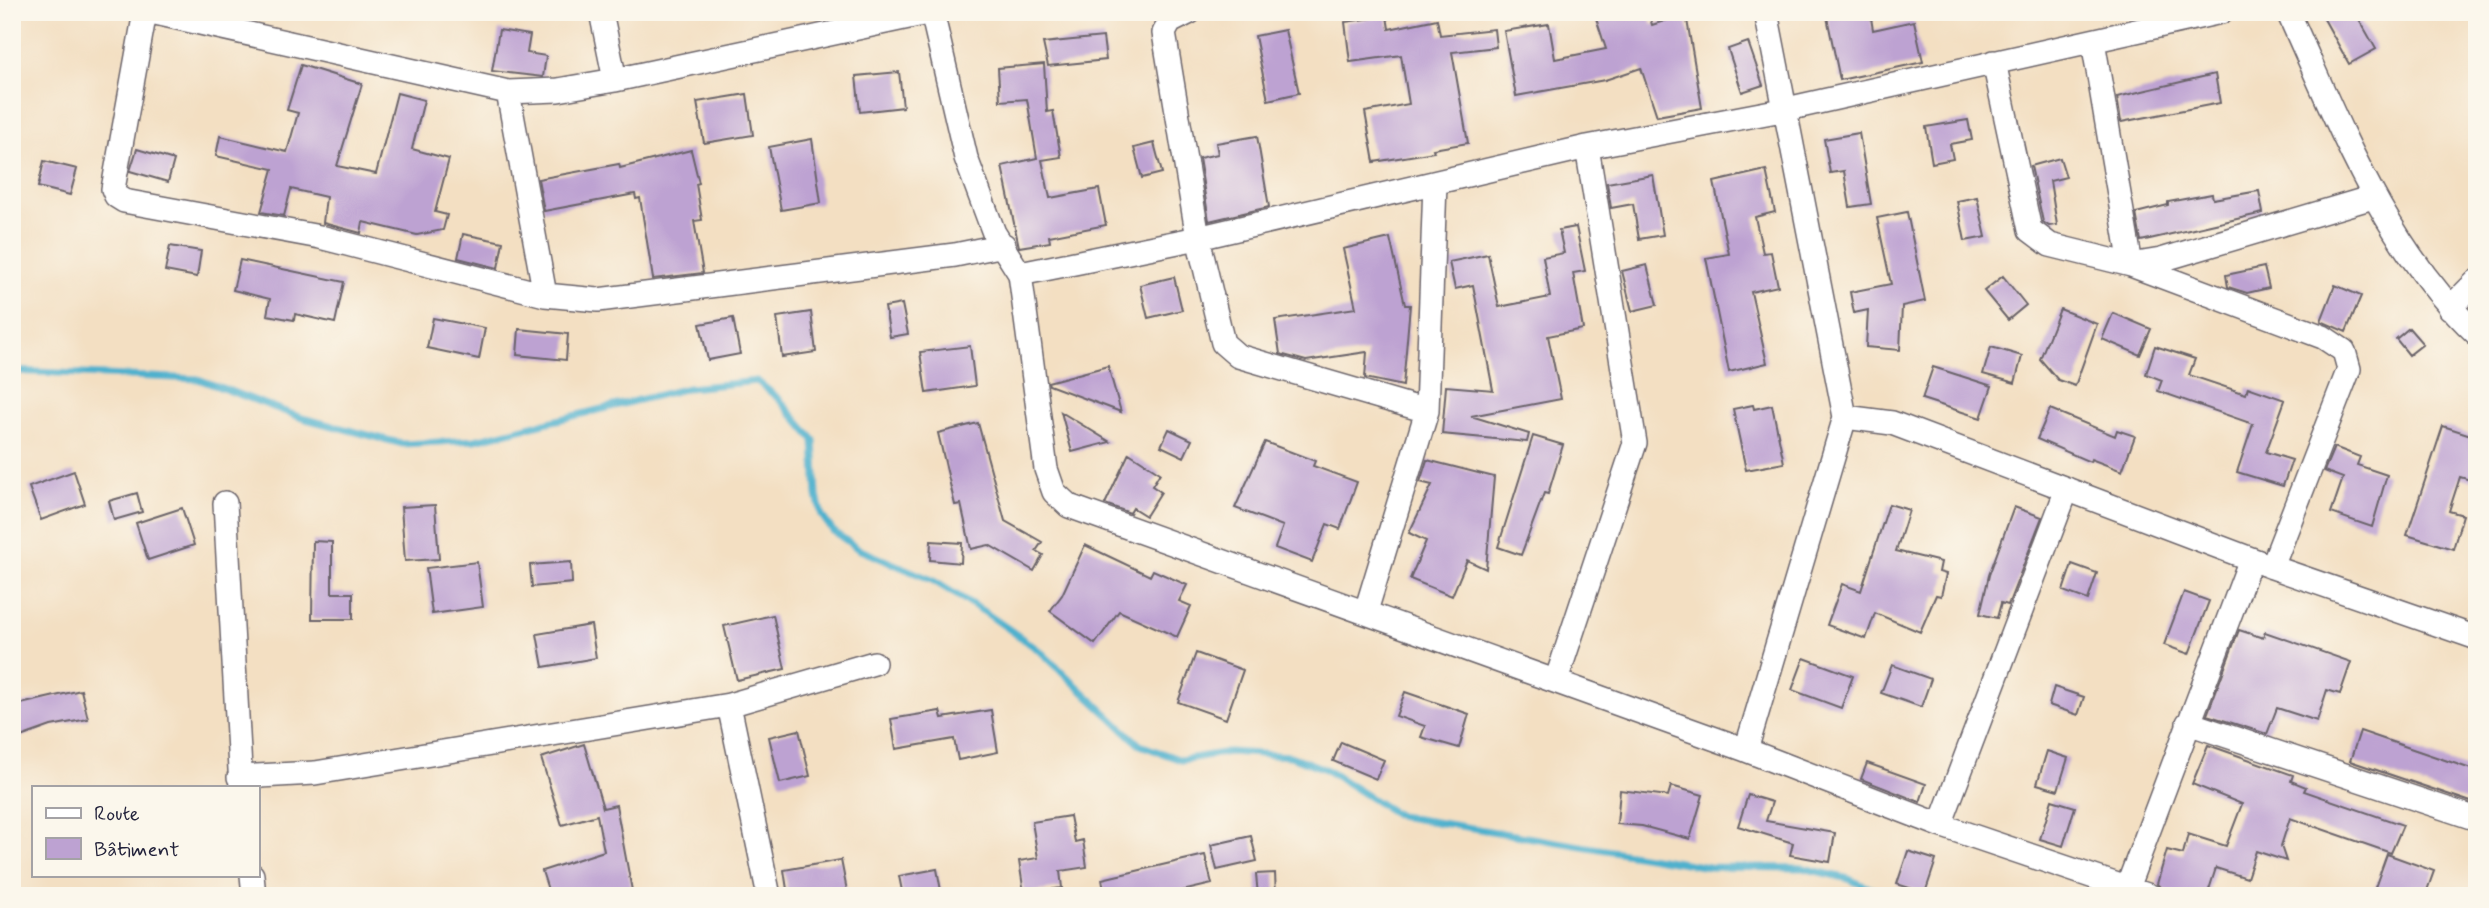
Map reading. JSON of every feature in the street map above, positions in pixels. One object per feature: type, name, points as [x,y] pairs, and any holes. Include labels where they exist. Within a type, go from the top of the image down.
[{"type":"street","points":[[145,12],[113,189],[116,196],[124,201],[320,237],[545,295],[598,300],[955,255],[1004,246]]},
{"type":"street","points":[[151,12],[508,92],[558,90],[615,80],[932,12],[966,158],[994,233],[1020,274],[1046,469],[1054,492],[1069,506],[1746,750],[1940,825],[2150,896]]},
{"type":"street","points":[[601,12],[615,80]]},
{"type":"street","points":[[1190,12],[1170,22],[1164,33],[1198,238],[1223,343],[1238,356],[1427,411]]},
{"type":"street","points":[[1746,750],[1845,417],[1766,12]]},
{"type":"street","points":[[1020,274],[1198,238],[1587,147],[1787,109],[2221,12]]},
{"type":"street","points":[[2288,12],[2373,197],[2450,308],[2477,334]]},
{"type":"street","points":[[2093,41],[2132,265]]},
{"type":"street","points":[[1994,62],[2031,230],[2050,245],[2132,265],[2323,337],[2344,351],[2349,369],[2188,723],[2127,888]]},
{"type":"street","points":[[508,92],[545,295]]},
{"type":"street","points":[[1556,681],[1635,443],[1587,147]]},
{"type":"street","points":[[1366,611],[1427,411],[1435,183]]},
{"type":"street","points":[[2132,265],[2161,260],[2373,197]]},
{"type":"street","points":[[2450,308],[2477,281]]},
{"type":"street","points":[[1845,417],[1892,423],[2261,564],[2477,638]]},
{"type":"street","points":[[1940,825],[2067,489]]},
{"type":"street","points":[[225,503],[240,782],[315,773],[729,705],[874,663]]},
{"type":"street","points":[[729,705],[769,896]]},
{"type":"street","points":[[2188,723],[2477,819]]},
{"type":"street","points":[[252,876],[254,896]]},
{"type":"building","points":[[1594,12],[1648,12],[1652,25],[1686,14],[1702,108],[1657,116],[1641,68],[1605,80],[1516,96],[1504,31],[1549,24],[1555,59],[1606,49]]},
{"type":"building","points":[[1826,12],[1870,12],[1873,30],[1914,21],[1923,62],[1840,80]]},
{"type":"building","points":[[2335,12],[2355,12],[2376,49],[2349,64],[2324,19]]},
{"type":"building","points":[[1387,16],[1389,29],[1437,19],[1440,35],[1494,29],[1496,47],[1452,52],[1468,143],[1374,162],[1365,112],[1409,104],[1401,55],[1350,62],[1345,22]]},
{"type":"building","points":[[499,30],[530,35],[527,53],[546,56],[543,77],[492,71]]},
{"type":"building","points":[[1285,30],[1299,93],[1268,100],[1255,36]]},
{"type":"building","points":[[1103,37],[1106,60],[1048,66],[1043,43]]},
{"type":"building","points":[[1748,42],[1763,85],[1742,92],[1728,49]]},
{"type":"building","points":[[1044,64],[1047,112],[1053,111],[1061,157],[1042,160],[1050,198],[1099,189],[1106,225],[1049,236],[1050,242],[1019,247],[1002,166],[1037,158],[1027,99],[1000,101],[998,68]]},
{"type":"building","points":[[301,65],[362,84],[337,166],[376,174],[397,93],[424,100],[412,149],[449,159],[435,212],[447,215],[443,230],[417,235],[363,222],[361,233],[323,223],[326,197],[291,189],[284,216],[261,212],[273,169],[216,156],[220,136],[287,152],[298,113],[287,110]]},
{"type":"building","points":[[899,72],[903,107],[860,112],[856,76]]},
{"type":"building","points":[[2215,74],[2220,103],[2121,122],[2117,97]]},
{"type":"building","points":[[747,94],[753,135],[704,143],[697,102]]},
{"type":"building","points":[[1968,120],[1972,140],[1950,144],[1953,159],[1932,163],[1926,127]]},
{"type":"building","points":[[1859,133],[1871,204],[1850,207],[1844,171],[1830,173],[1824,139]]},
{"type":"building","points":[[1257,136],[1269,207],[1209,221],[1199,158],[1218,154],[1216,143]]},
{"type":"building","points":[[812,139],[821,203],[781,210],[769,147]]},
{"type":"building","points":[[1154,143],[1162,173],[1142,178],[1134,148]]},
{"type":"building","points":[[137,149],[174,160],[168,182],[130,171]]},
{"type":"building","points":[[691,150],[699,183],[696,184],[702,220],[694,221],[703,273],[653,279],[640,198],[636,199],[635,194],[544,211],[538,179],[619,164],[620,168]]},
{"type":"building","points":[[2060,158],[2066,177],[2050,181],[2057,225],[2049,226],[2043,222],[2031,166]]},
{"type":"building","points":[[44,161],[77,169],[70,195],[38,187]]},
{"type":"building","points":[[1766,170],[1775,212],[1755,217],[1763,253],[1771,252],[1778,286],[1751,292],[1767,363],[1729,372],[1706,258],[1729,254],[1714,182]]},
{"type":"building","points":[[1653,175],[1663,235],[1639,239],[1633,204],[1611,208],[1607,183]]},
{"type":"building","points":[[2259,191],[2263,213],[2141,241],[2136,213],[2168,205],[2168,202],[2212,194],[2213,199]]},
{"type":"building","points":[[1977,197],[1986,237],[1965,241],[1957,201]]},
{"type":"building","points":[[1907,212],[1925,301],[1902,306],[1900,350],[1866,347],[1868,310],[1854,313],[1850,292],[1891,284],[1877,218]]},
{"type":"building","points":[[1576,227],[1585,271],[1573,273],[1583,329],[1548,336],[1561,399],[1471,416],[1529,434],[1527,442],[1442,434],[1446,386],[1493,390],[1473,285],[1455,289],[1449,262],[1488,254],[1499,307],[1550,297],[1543,257],[1564,253],[1559,230]]},
{"type":"building","points":[[463,234],[503,242],[498,268],[458,258]]},
{"type":"building","points":[[1390,238],[1405,305],[1410,305],[1403,386],[1365,378],[1367,352],[1306,361],[1280,354],[1275,320],[1356,308],[1343,249]]},
{"type":"building","points":[[170,246],[201,251],[197,277],[165,271]]},
{"type":"building","points":[[240,260],[344,282],[335,323],[295,314],[294,320],[267,315],[270,299],[233,290]]},
{"type":"building","points":[[1647,265],[1657,305],[1632,311],[1622,271]]},
{"type":"building","points":[[2264,267],[2269,288],[2247,293],[2228,287],[2226,275]]},
{"type":"building","points":[[2003,276],[2026,305],[2008,320],[1984,291]]},
{"type":"building","points":[[1174,277],[1182,310],[1148,318],[1140,285]]},
{"type":"building","points":[[2335,285],[2361,296],[2346,332],[2321,321]]},
{"type":"building","points":[[902,304],[908,334],[890,337],[885,307]]},
{"type":"building","points":[[2060,309],[2097,324],[2075,386],[2058,380],[2040,359]]},
{"type":"building","points":[[811,312],[816,352],[782,357],[777,317]]},
{"type":"building","points":[[2113,313],[2151,329],[2140,355],[2102,339]]},
{"type":"building","points":[[433,318],[485,328],[479,359],[427,348]]},
{"type":"building","points":[[733,318],[740,354],[708,360],[700,324]]},
{"type":"building","points":[[2409,328],[2423,344],[2409,355],[2396,339]]},
{"type":"building","points":[[519,329],[568,334],[566,360],[517,355]]},
{"type":"building","points":[[970,346],[975,386],[926,393],[920,352]]},
{"type":"building","points":[[2155,346],[2195,359],[2189,375],[2246,394],[2248,387],[2285,400],[2266,452],[2292,460],[2283,486],[2237,472],[2253,424],[2158,391],[2162,380],[2146,374]]},
{"type":"building","points":[[1991,347],[2022,356],[2015,383],[1983,374]]},
{"type":"building","points":[[1108,366],[1121,412],[1049,385],[1048,382]]},
{"type":"building","points":[[1933,367],[1992,386],[1981,418],[1922,399]]},
{"type":"building","points":[[1753,405],[1754,409],[1772,405],[1784,463],[1746,470],[1733,409]]},
{"type":"building","points":[[2050,409],[2115,436],[2117,430],[2135,436],[2122,471],[2091,459],[2090,462],[2037,439]]},
{"type":"building","points":[[1061,412],[1110,442],[1072,452]]},
{"type":"building","points":[[978,423],[1005,521],[1042,542],[1036,551],[1043,555],[1034,571],[989,545],[971,549],[961,504],[955,505],[938,433]]},
{"type":"building","points":[[2443,426],[2477,437],[2477,482],[2460,477],[2449,511],[2463,515],[2453,549],[2407,535]]},
{"type":"building","points":[[1169,429],[1192,440],[1184,457],[1161,446]]},
{"type":"building","points":[[1533,436],[1563,445],[1548,494],[1544,493],[1521,555],[1498,547]]},
{"type":"building","points":[[1265,442],[1315,461],[1313,466],[1357,482],[1340,529],[1327,524],[1312,562],[1275,548],[1283,526],[1235,508]]},
{"type":"building","points":[[2334,447],[2360,457],[2357,465],[2387,475],[2372,527],[2331,513],[2343,478],[2324,471]]},
{"type":"building","points":[[1129,453],[1160,473],[1152,486],[1161,492],[1146,516],[1133,508],[1130,513],[1105,504]]},
{"type":"building","points":[[1427,460],[1494,477],[1486,569],[1467,560],[1452,596],[1410,579],[1426,541],[1409,533],[1432,485],[1420,482]]},
{"type":"building","points":[[74,471],[85,504],[41,520],[29,487]]},
{"type":"building","points":[[137,493],[142,512],[114,520],[109,501]]},
{"type":"building","points":[[1889,504],[1909,510],[1896,551],[1941,562],[1939,572],[1946,574],[1941,596],[1936,595],[1920,632],[1875,613],[1866,639],[1827,625],[1842,584],[1861,591]]},
{"type":"building","points":[[435,505],[439,559],[405,561],[401,507]]},
{"type":"building","points":[[2014,507],[2042,517],[2008,605],[2001,603],[1997,618],[1980,614],[1989,575]]},
{"type":"building","points":[[182,508],[194,545],[148,560],[136,523]]},
{"type":"building","points":[[313,541],[332,542],[332,593],[353,593],[353,619],[312,619]]},
{"type":"building","points":[[931,541],[962,543],[961,563],[930,560]]},
{"type":"building","points":[[1085,545],[1150,576],[1153,570],[1187,585],[1179,601],[1191,606],[1177,637],[1119,611],[1095,644],[1050,611],[1062,595]]},
{"type":"building","points":[[477,562],[483,607],[432,614],[426,568]]},
{"type":"building","points":[[571,562],[572,583],[532,587],[530,565]]},
{"type":"building","points":[[2072,564],[2097,573],[2088,600],[2063,591]]},
{"type":"building","points":[[2184,592],[2209,601],[2189,654],[2164,645]]},
{"type":"building","points":[[773,615],[785,669],[737,680],[724,626]]},
{"type":"building","points":[[591,625],[596,658],[543,667],[537,634]]},
{"type":"building","points":[[2239,630],[2263,638],[2265,632],[2351,662],[2340,694],[2327,690],[2317,721],[2277,708],[2267,734],[2207,715]]},
{"type":"building","points":[[1196,653],[1243,670],[1226,719],[1178,702]]},
{"type":"building","points":[[1804,658],[1853,676],[1841,708],[1792,690]]},
{"type":"building","points":[[1892,665],[1931,679],[1921,707],[1881,693]]},
{"type":"building","points":[[2054,687],[2084,697],[2078,715],[2049,705]]},
{"type":"building","points":[[81,690],[88,719],[51,726],[12,740],[12,706]]},
{"type":"building","points":[[1405,692],[1469,714],[1459,748],[1421,737],[1425,726],[1396,716]]},
{"type":"building","points":[[991,710],[998,752],[958,760],[954,739],[896,749],[891,719],[940,711],[942,718]]},
{"type":"building","points":[[799,730],[810,776],[780,783],[769,737]]},
{"type":"building","points":[[2360,731],[2477,771],[2477,804],[2350,761]]},
{"type":"building","points":[[1341,742],[1384,760],[1376,779],[1333,761]]},
{"type":"building","points":[[584,744],[603,808],[616,805],[633,896],[550,896],[542,871],[604,851],[597,815],[562,825],[541,758]]},
{"type":"building","points":[[2208,745],[2293,775],[2291,781],[2306,787],[2304,791],[2403,825],[2391,853],[2290,818],[2281,846],[2286,861],[2256,851],[2247,878],[2216,868],[2207,896],[2184,896],[2162,889],[2157,884],[2167,850],[2183,854],[2188,834],[2226,846],[2242,804],[2192,784]]},
{"type":"building","points":[[2047,751],[2068,758],[2058,790],[2037,784]]},
{"type":"building","points":[[1867,763],[1926,784],[1920,802],[1861,779]]},
{"type":"building","points":[[1671,786],[1703,795],[1690,839],[1642,826],[1617,824],[1620,790],[1668,796]]},
{"type":"building","points":[[1748,795],[1772,802],[1766,821],[1835,833],[1830,862],[1790,855],[1793,843],[1738,826]]},
{"type":"building","points":[[2052,800],[2075,807],[2063,846],[2040,839]]},
{"type":"building","points":[[1070,816],[1075,842],[1083,840],[1087,867],[1060,871],[1062,888],[1024,893],[1019,861],[1038,858],[1032,822]]},
{"type":"building","points":[[1251,836],[1257,861],[1217,870],[1211,845]]},
{"type":"building","points":[[1908,851],[1936,860],[1925,893],[1897,884]]},
{"type":"building","points":[[2387,854],[2434,871],[2425,896],[2372,896]]},
{"type":"building","points":[[1205,855],[1212,884],[1161,896],[1105,896],[1102,879]]},
{"type":"building","points":[[841,860],[848,896],[788,896],[784,870]]},
{"type":"building","points":[[937,869],[942,896],[903,896],[899,876]]},
{"type":"building","points":[[1275,873],[1276,896],[1258,896],[1256,874]]},
{"type":"waterway","points":[[12,371],[198,379],[302,418],[403,444],[475,440],[688,388],[757,381],[779,399],[814,440],[817,496],[822,516],[833,531],[858,549],[932,580],[986,613],[1040,651],[1140,745],[1181,760],[1229,752],[1290,756],[1325,769],[1399,816],[1709,867],[1803,868],[1849,879],[1887,896]]}]
